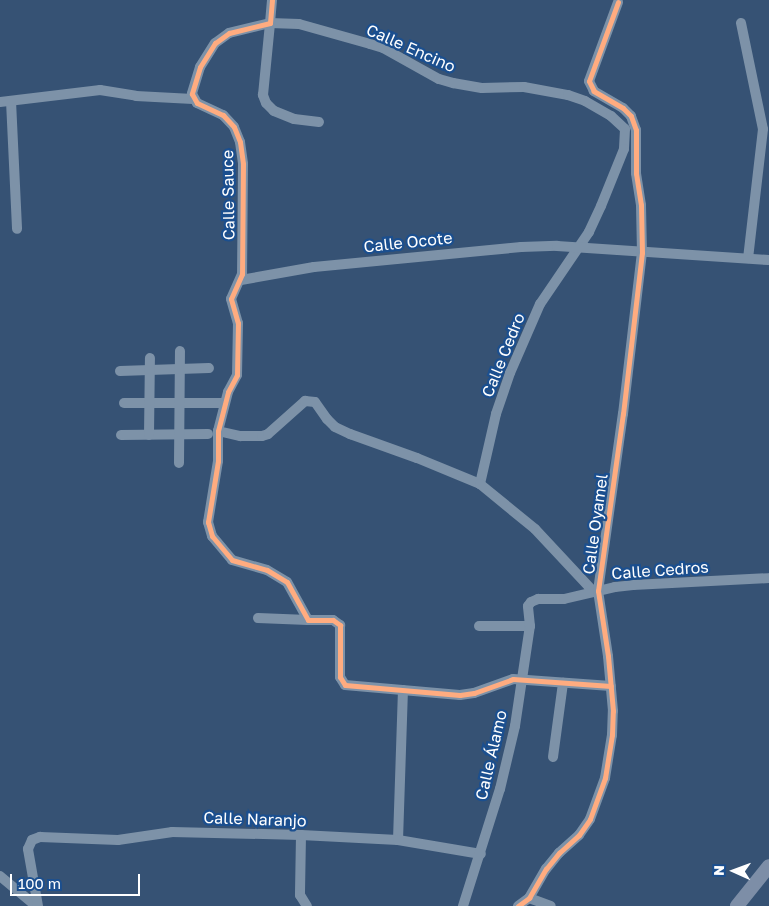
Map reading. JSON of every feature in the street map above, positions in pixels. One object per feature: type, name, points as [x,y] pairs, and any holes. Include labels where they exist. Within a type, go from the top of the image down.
[{"type":"main road","points":[[737,906],[769,866]]},
{"type":"street","points":[[272,0],[263,95],[266,103],[274,111],[294,119],[319,122]]},
{"type":"street","name":"Calle Oyamel","points":[[518,906],[529,898],[546,868],[584,829],[599,801],[606,778],[612,735],[610,686],[596,592],[624,414],[642,253],[641,205],[636,173],[636,130],[631,116],[624,108],[594,91],[589,81],[618,2]]},
{"type":"street","points":[[0,102],[100,90],[136,96],[194,99],[193,88],[200,67],[216,44],[229,33],[270,23]]},
{"type":"street","name":"Calle Encino","points":[[270,23],[299,24],[383,48],[439,79],[453,83],[482,88],[524,87],[568,95],[585,101],[623,126]]},
{"type":"street","points":[[741,23],[763,129],[748,258]]},
{"type":"street","name":"Calle Sauce","points":[[194,99],[202,106],[223,115],[229,121],[240,142],[243,173],[241,280],[231,299],[237,316],[237,374],[213,432],[218,461],[208,522],[212,536],[232,560],[267,570],[287,582],[308,620]]},
{"type":"street","points":[[11,101],[17,229]]},
{"type":"street","name":"Calle Cedro","points":[[480,484],[496,414],[524,338],[540,304],[579,248],[601,206],[624,149],[626,133],[623,126]]},
{"type":"street","name":"Calle Ocote","points":[[241,280],[314,267],[521,247],[579,248],[769,260]]},
{"type":"street","points":[[179,464],[180,351]]},
{"type":"street","points":[[149,435],[150,358]]},
{"type":"street","points":[[120,371],[209,368]]},
{"type":"street","points":[[121,435],[213,432],[240,436],[262,436],[268,434],[305,401],[315,402],[336,427],[350,434],[417,458],[480,484],[535,529],[596,592]]},
{"type":"street","points":[[124,403],[224,403]]},
{"type":"street","name":"Calle Cedros","points":[[528,606],[531,602],[538,599],[564,600],[633,585],[769,578]]},
{"type":"street","name":"Calle Álamo","points":[[463,906],[481,854],[515,726],[530,626],[528,606]]},
{"type":"street","points":[[258,618],[333,620],[340,624],[342,682],[350,686],[467,694],[509,680],[522,679],[610,686]]},
{"type":"street","points":[[479,626],[530,626]]},
{"type":"street","points":[[553,757],[563,683]]},
{"type":"street","points":[[398,840],[403,690]]},
{"type":"street","name":"Calle Naranjo","points":[[37,906],[28,849],[29,843],[40,837],[118,840],[172,832],[301,835],[398,840],[481,854]]},
{"type":"street","points":[[301,835],[300,895],[306,906]]},
{"type":"street","points":[[0,876],[37,906]]},
{"type":"street","points":[[529,898],[551,906]]},
{"type":"cycle path","points":[[272,0],[270,23],[229,33],[215,43],[200,67],[192,94],[197,103],[223,115],[234,127],[240,142],[243,164],[242,274],[231,299],[238,323],[237,375],[228,392],[218,431],[218,461],[208,522],[212,536],[232,560],[267,570],[287,582],[308,620],[333,620],[340,625],[340,677],[345,685],[460,695],[474,693],[513,679],[611,686]]},
{"type":"cycle path","points":[[518,906],[529,898],[546,869],[559,853],[579,835],[590,819],[605,778],[612,735],[613,711],[608,656],[598,591],[623,414],[642,253],[641,205],[636,173],[636,130],[631,116],[623,108],[594,91],[589,81],[618,2]]}]
